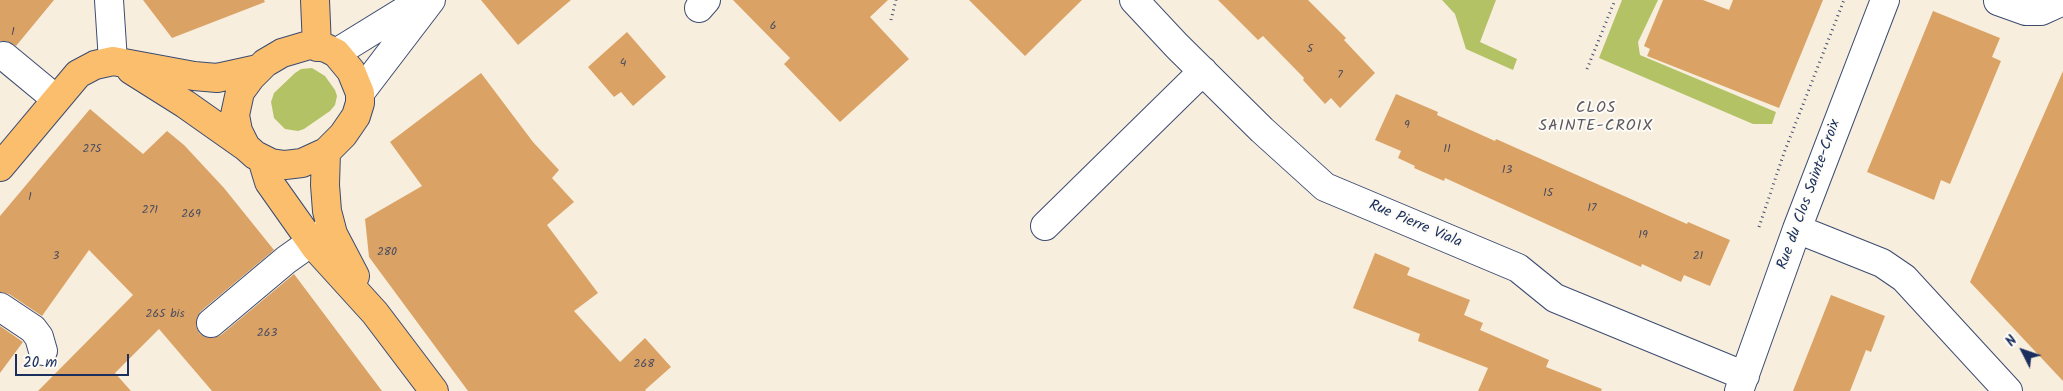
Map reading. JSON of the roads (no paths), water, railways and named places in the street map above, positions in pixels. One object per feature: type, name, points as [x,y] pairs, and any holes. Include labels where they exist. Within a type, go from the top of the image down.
[{"type":"main road","points":[[315,0],[326,50]]},
{"type":"main road","points":[[116,62],[185,104],[254,153],[285,165],[302,163],[326,152],[344,135],[356,116],[360,103],[360,93],[351,71],[326,50],[301,47],[282,53],[258,69],[240,92],[235,115],[238,131],[254,153],[269,182],[321,235],[375,313],[434,391]]},
{"type":"main road","points":[[0,167],[78,74],[95,65],[116,62],[194,76],[217,78],[258,69]]},
{"type":"main road","points":[[321,235],[327,211],[325,185],[326,152]]},
{"type":"street","points":[[109,0],[116,62]]},
{"type":"street","points":[[326,50],[422,0]]},
{"type":"street","points":[[360,93],[431,0]]},
{"type":"street","name":"Rue Pierre Viala","points":[[1134,0],[1262,130],[1324,187],[1518,268],[1555,298],[1742,383]]},
{"type":"street","name":"Rue du Clos Sainte-Croix","points":[[1742,383],[1797,229],[1885,0]]},
{"type":"street","points":[[1998,1],[2026,12],[2041,10],[2063,1]]},
{"type":"street","points":[[4,56],[56,100]]},
{"type":"street","points":[[1045,226],[1203,71]]},
{"type":"street","points":[[1797,229],[1882,263],[1904,278],[2008,391]]},
{"type":"street","points":[[211,323],[286,260],[321,235]]},
{"type":"street","points":[[0,307],[33,329],[39,337],[43,351]]},
{"type":"district","name":"CLOS SAINTE-CROIX","points":[[1596,118]]}]
